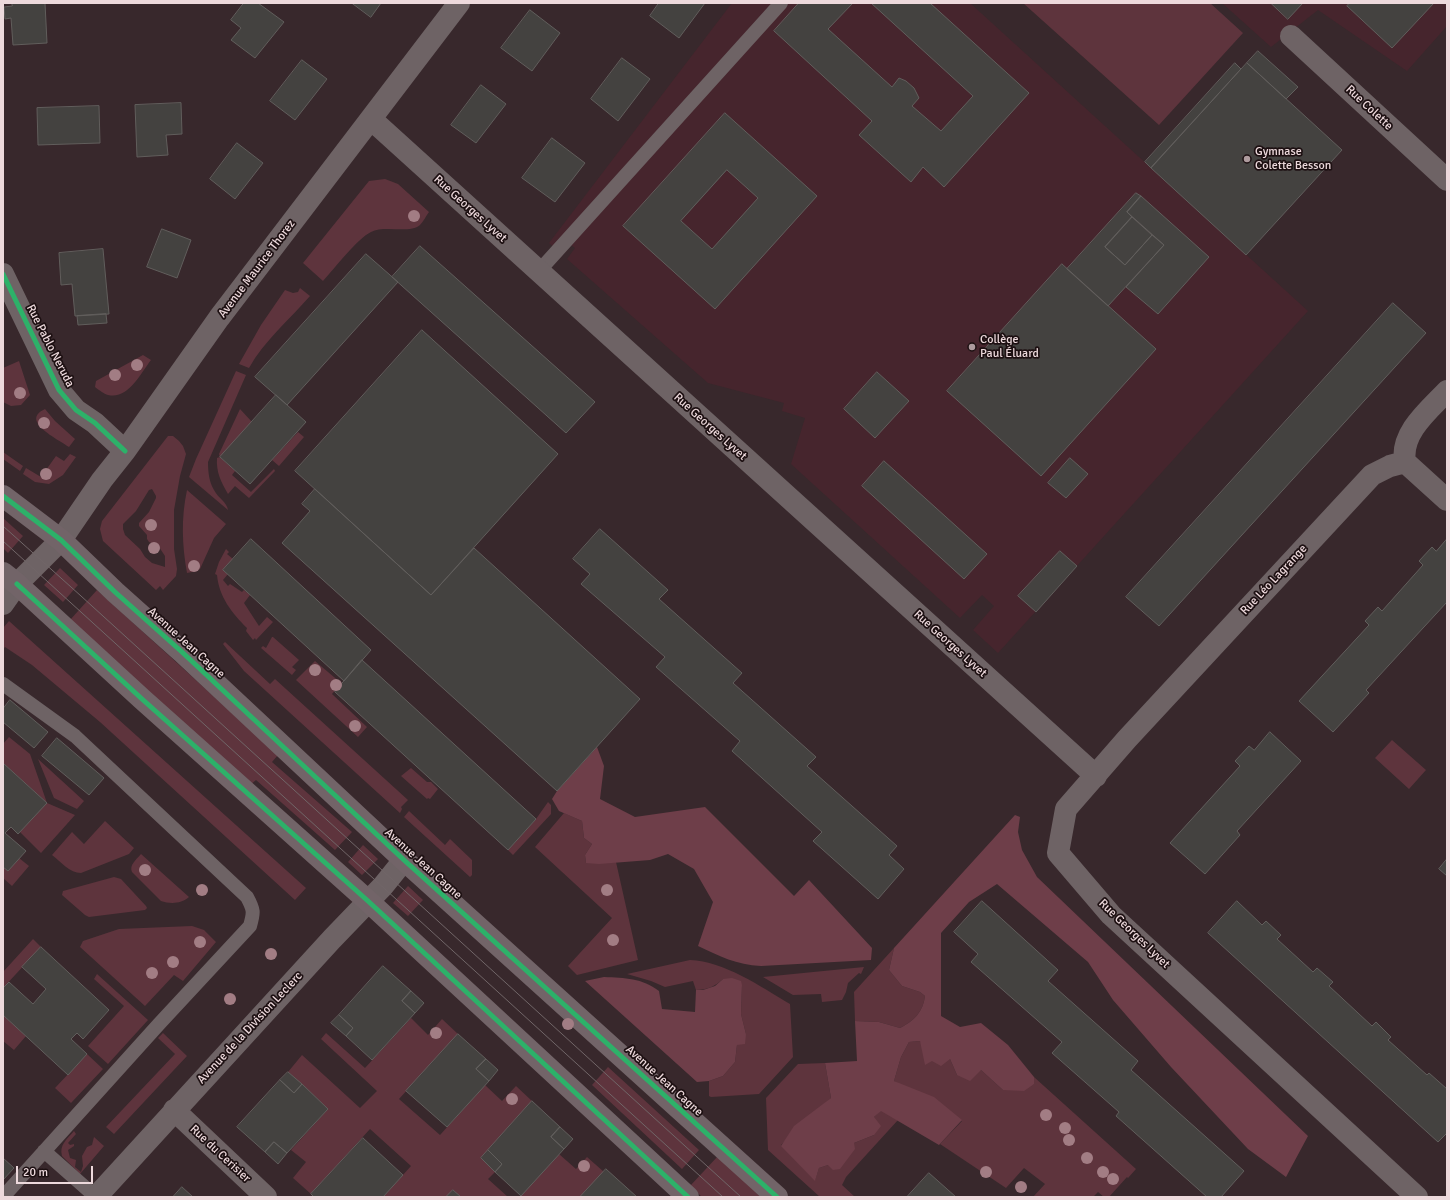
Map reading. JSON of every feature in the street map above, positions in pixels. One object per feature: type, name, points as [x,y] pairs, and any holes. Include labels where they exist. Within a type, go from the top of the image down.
[{"type":"street","name":"Avenue Maurice Thorez","points":[[3,604],[10,578],[61,540],[102,480],[219,318],[459,3]]},
{"type":"street","name":"Rue Colette","points":[[1291,36],[1447,180]]},
{"type":"street","name":"Rue Georges Lyvet","points":[[370,119],[1096,776],[1066,809],[1058,853],[1111,915],[1417,1197]]},
{"type":"street","name":"Rue Pablo Neruda","points":[[3,274],[59,390],[76,410],[95,423],[125,450]]},
{"type":"street","points":[[1447,391],[1417,424],[1407,439],[1403,453],[1405,462],[1447,500]]},
{"type":"street","name":"Rue Léo Lagrange","points":[[1096,776],[1127,739],[1372,475],[1390,466],[1405,462]]},
{"type":"street","points":[[3,496],[61,540]]},
{"type":"street","name":"Avenue Jean Cagne","points":[[61,540],[404,860],[778,1197]]},
{"type":"street","points":[[10,578],[142,700],[368,901],[688,1197]]},
{"type":"street","name":"Avenue de la Division Leclerc","points":[[96,1197],[174,1110],[383,886],[404,860]]},
{"type":"street","name":"Rue du Cerisier","points":[[174,1110],[266,1197]]},
{"type":"lane","points":[[539,271],[781,3]]},
{"type":"lane","points":[[3,684],[75,736],[247,897],[254,913],[250,926],[159,1024],[3,1197]]},
{"type":"lane","points":[[44,1151],[96,1197]]},
{"type":"shaded area","name":"Collège Paul Éluard","points":[[732,3],[970,3],[1308,311],[998,653],[973,630],[994,606],[982,595],[960,618],[791,464],[805,418],[782,411],[784,403],[708,383],[567,259],[575,248],[563,239],[555,248],[549,243]]},
{"type":"shaded area","points":[[1023,3],[1210,3],[1243,33],[1159,125]]},
{"type":"shaded area","points":[[1222,3],[1447,3],[1447,26],[1407,71],[1318,10],[1271,47]]},
{"type":"shaded area","points":[[385,179],[398,184],[429,212],[421,224],[416,228],[383,229],[376,230],[366,235],[353,247],[323,281],[303,263],[369,181]]},
{"type":"shaded area","points":[[300,288],[310,296],[270,339],[249,368],[239,364],[261,325],[285,290],[293,293],[298,292]]},
{"type":"shaded area","points":[[143,355],[151,360],[128,390],[115,395],[108,395],[95,387],[96,381]]},
{"type":"shaded area","points":[[19,361],[30,395],[21,405],[11,406],[3,402],[3,368]]},
{"type":"shaded area","points":[[236,371],[246,375],[208,462],[209,476],[212,487],[226,505],[228,510],[189,477]]},
{"type":"shaded area","points":[[45,409],[55,421],[75,439],[69,447],[43,430],[38,424],[36,419],[38,414]]},
{"type":"shaded area","points":[[240,409],[252,422],[221,458],[235,471],[232,475],[251,492],[274,469],[275,471],[249,498],[235,486],[228,494],[221,481],[217,468],[217,458],[220,457],[219,454]]},
{"type":"shaded area","points":[[298,432],[304,437],[279,466],[272,460]]},
{"type":"shaded area","points":[[168,436],[173,436],[179,441],[186,454],[180,476],[174,510],[174,549],[177,569],[176,576],[163,590],[160,586],[156,590],[103,541],[100,529],[102,521]],"holes":[[[152,489],[156,496],[149,512],[139,523],[139,526],[147,535],[149,542],[159,547],[165,556],[165,567],[152,563],[145,557],[140,549],[125,535],[123,529],[123,524],[136,511],[149,490]]]},
{"type":"shaded area","points":[[3,452],[23,466],[20,471],[3,459]]},
{"type":"shaded area","points":[[70,454],[76,457],[63,475],[49,484],[35,482],[23,474],[26,468],[41,477],[56,456],[64,461]]},
{"type":"shaded area","points":[[187,490],[226,524],[214,538],[200,569],[187,573],[183,532]]},
{"type":"shaded area","points":[[3,518],[23,536],[8,553],[3,548]]},
{"type":"shaded area","points":[[226,549],[229,552],[227,554],[233,559],[223,570],[228,574],[223,580],[228,586],[230,584],[242,592],[244,590],[250,595],[244,603],[259,626],[267,617],[273,622],[256,640],[255,638],[253,640],[246,631],[247,628],[231,610],[220,590],[217,575],[215,574]]},
{"type":"shaded area","points":[[60,568],[78,585],[63,602],[44,585]]},
{"type":"shaded area","points":[[97,590],[278,755],[272,762],[352,832],[335,850],[256,780],[250,785],[70,620]]},
{"type":"shaded area","points":[[9,621],[306,888],[295,900],[100,722],[32,665],[5,647],[3,649],[3,628]]},
{"type":"shaded area","points":[[272,637],[299,660],[292,667],[296,670],[292,675],[261,648],[263,646],[266,648]]},
{"type":"shaded area","points":[[225,642],[270,684],[275,679],[408,800],[401,807],[402,809],[400,813],[244,671],[223,644]]},
{"type":"shaded area","points":[[315,661],[341,683],[332,694],[367,727],[358,737],[296,680]]},
{"type":"shaded area","points":[[9,737],[30,754],[47,803],[75,815],[41,853],[20,832],[46,802],[3,763],[3,744]]},
{"type":"shaded area","points":[[1392,740],[1426,770],[1409,789],[1375,758]]},
{"type":"shaded area","points":[[597,747],[604,766],[600,799],[635,817],[705,807],[794,896],[809,880],[872,948],[871,960],[761,966],[744,964],[728,959],[698,946],[713,902],[694,869],[668,854],[650,860],[599,864],[586,863],[585,855],[592,844],[584,838],[582,821],[559,811],[552,799],[557,791]]},
{"type":"shaded area","points":[[38,759],[84,801],[77,809],[54,798]]},
{"type":"shaded area","points":[[411,768],[427,782],[431,782],[438,789],[430,799],[427,799],[401,776]]},
{"type":"shaded area","points":[[548,802],[551,805],[551,814],[513,855],[508,850],[536,819]]},
{"type":"shaded area","points":[[409,811],[445,845],[450,839],[472,860],[472,875],[470,877],[404,817]]},
{"type":"shaded area","points":[[564,813],[582,821],[584,838],[592,844],[585,855],[586,863],[616,862],[638,960],[577,975],[568,966],[612,918],[535,847]]},
{"type":"shaded area","points":[[1015,815],[1020,817],[1018,832],[1022,850],[1037,877],[1308,1136],[1286,1177],[1248,1149],[1171,1067],[1113,1000],[1088,962],[997,884],[969,902],[941,933],[941,1016],[960,1027],[981,1023],[1008,1045],[1034,1077],[1034,1084],[1024,1091],[1003,1090],[981,1070],[970,1081],[957,1075],[950,1059],[941,1066],[932,1061],[925,1065],[920,1041],[909,1042],[901,1057],[894,1081],[934,1097],[962,1120],[939,1145],[881,1111],[874,1117],[881,1126],[874,1135],[854,1143],[855,1149],[840,1169],[833,1170],[828,1165],[819,1168],[815,1181],[781,1146],[794,1126],[831,1098],[825,1063],[857,1061],[855,1021],[879,1022],[900,1028],[914,1019],[920,1011],[925,996],[920,992],[902,986],[889,970],[894,948]]},
{"type":"shaded area","points":[[105,821],[134,848],[129,854],[81,873],[77,873],[69,869],[52,855],[72,832],[84,844]]},
{"type":"shaded area","points":[[363,845],[378,859],[362,875],[348,862]]},
{"type":"shaded area","points":[[141,854],[189,897],[183,901],[175,903],[161,901],[132,872],[132,865]]},
{"type":"shaded area","points":[[19,858],[29,866],[12,886],[3,878],[3,867],[8,871]]},
{"type":"shaded area","points":[[114,877],[121,879],[146,906],[147,908],[145,910],[89,917],[62,895],[63,891]]},
{"type":"shaded area","points":[[408,886],[423,900],[408,916],[393,903]]},
{"type":"shaded area","points":[[192,926],[204,930],[216,942],[183,981],[174,975],[145,1006],[80,947],[83,941],[119,929]]},
{"type":"shaded area","points":[[33,939],[41,947],[3,988],[3,972]]},
{"type":"shaded area","points":[[894,948],[889,970],[902,986],[920,992],[925,996],[920,1011],[914,1019],[900,1028],[879,1022],[855,1021],[854,992]]},
{"type":"shaded area","points":[[690,960],[703,961],[729,970],[755,983],[790,1004],[793,1057],[759,1094],[709,1096],[709,1081],[723,1076],[735,1062],[737,1045],[746,1034],[741,1014],[742,985],[723,979],[711,987],[696,990],[693,981],[665,987],[627,974]]},
{"type":"shaded area","points":[[864,967],[861,974],[859,973],[848,983],[842,1000],[822,1002],[821,994],[793,995],[763,977]]},
{"type":"shaded area","points":[[97,974],[148,1020],[108,1064],[88,1046],[124,1006],[94,979]]},
{"type":"shaded area","points":[[604,977],[626,978],[646,983],[659,991],[662,1009],[695,1012],[696,990],[703,990],[715,986],[723,979],[732,978],[741,981],[741,1014],[746,1034],[745,1044],[737,1045],[735,1062],[723,1076],[709,1081],[697,1082],[585,981]]},
{"type":"shaded area","points":[[3,1015],[26,1036],[14,1050],[3,1041]]},
{"type":"shaded area","points":[[411,1018],[428,1035],[442,1019],[458,1034],[399,1099],[440,1135],[485,1085],[502,1101],[516,1086],[532,1101],[481,1158],[495,1172],[488,1179],[508,1197],[461,1197],[453,1190],[446,1197],[383,1197],[411,1166],[370,1129],[311,1194],[293,1178],[306,1162],[291,1150],[328,1109],[288,1072],[302,1055],[360,1108],[377,1091],[321,1039],[326,1033],[365,1068]]},
{"type":"shaded area","points":[[163,1033],[187,1056],[114,1134],[106,1127],[175,1054],[158,1038]]},
{"type":"shaded area","points":[[920,1041],[932,1060],[950,1059],[957,1075],[981,1070],[1003,1090],[1034,1084],[1034,1077],[1136,1169],[1109,1197],[1104,1197],[1098,1192],[1093,1197],[1033,1197],[1045,1184],[1024,1168],[1006,1188],[940,1144],[962,1121],[894,1081],[901,1057],[909,1042]]},
{"type":"shaded area","points":[[87,1054],[103,1069],[71,1103],[55,1088]]},
{"type":"shaded area","points":[[825,1063],[831,1098],[781,1145],[815,1180],[819,1168],[828,1165],[854,1143],[874,1135],[874,1117],[881,1110],[898,1120],[846,1177],[842,1185],[855,1197],[820,1197],[768,1150],[766,1098],[798,1064]]},
{"type":"shaded area","points":[[608,1067],[699,1150],[682,1169],[592,1085]]},
{"type":"shaded area","points":[[74,1131],[76,1134],[68,1143],[70,1145],[74,1144],[74,1146],[68,1150],[70,1158],[76,1160],[75,1167],[81,1172],[83,1166],[82,1156],[87,1147],[92,1145],[94,1137],[104,1146],[80,1174],[62,1156],[61,1152],[64,1142]]},
{"type":"shaded area","points":[[559,1154],[576,1169],[587,1157],[604,1172],[580,1197],[519,1197]]},
{"type":"shaded area","points":[[718,1156],[763,1197],[702,1197],[690,1186]]},
{"type":"building","points":[[12,3],[45,3],[47,43],[13,45],[11,18],[5,19],[4,7],[12,6]]},
{"type":"building","points":[[244,3],[258,3],[284,22],[255,58],[231,40],[241,28],[231,20]]},
{"type":"building","points":[[352,3],[381,3],[371,17]]},
{"type":"building","points":[[659,3],[705,3],[679,38],[650,16]]},
{"type":"building","points":[[799,3],[853,3],[828,29],[892,87],[899,78],[906,81],[914,88],[919,98],[912,106],[941,131],[973,96],[871,3],[930,3],[1029,93],[944,187],[923,167],[911,182],[859,135],[872,121],[774,31]]},
{"type":"building","points":[[1271,3],[1303,3],[1288,19]]},
{"type":"building","points":[[1350,3],[1434,3],[1392,48],[1347,6]]},
{"type":"building","points":[[530,10],[560,33],[532,71],[501,48]]},
{"type":"building","points":[[1258,51],[1298,87],[1286,99],[1247,63]]},
{"type":"building","points":[[622,58],[650,79],[618,121],[591,99]]},
{"type":"building","points":[[302,60],[327,79],[295,120],[270,101]]},
{"type":"building","points":[[1235,63],[1241,69],[1151,168],[1145,162]]},
{"type":"building","name":"Gymnase Colette Besson","points":[[1247,63],[1342,150],[1246,255],[1151,168]]},
{"type":"building","points":[[481,85],[506,104],[476,143],[451,125]]},
{"type":"building","points":[[181,103],[182,134],[166,135],[168,155],[137,157],[135,105]]},
{"type":"building","points":[[99,106],[100,143],[38,145],[37,108]]},
{"type":"building","points":[[725,113],[817,196],[715,309],[623,226]],"holes":[[[727,170],[758,198],[712,249],[681,221]]]},
{"type":"building","points":[[552,138],[585,163],[555,202],[522,178]]},
{"type":"building","points":[[237,143],[263,163],[235,199],[210,179]]},
{"type":"building","points":[[1136,193],[1141,196],[1127,212],[1132,217],[1105,247],[1125,265],[1152,235],[1164,245],[1108,306],[1067,269]]},
{"type":"building","points":[[1141,196],[1209,257],[1158,314],[1126,287],[1164,245],[1127,212]]},
{"type":"building","points":[[1132,217],[1152,235],[1125,265],[1105,247]]},
{"type":"building","points":[[162,229],[191,240],[177,278],[147,267]]},
{"type":"building","points":[[420,246],[595,402],[566,433],[392,277]]},
{"type":"building","points":[[103,249],[109,314],[75,316],[72,284],[61,285],[59,253]]},
{"type":"building","points":[[366,254],[398,282],[287,405],[255,377]]},
{"type":"building","points":[[1062,264],[1156,349],[1041,476],[947,391]]},
{"type":"building","points":[[1393,303],[1426,333],[1159,626],[1126,597]]},
{"type":"building","points":[[106,314],[107,323],[78,325],[77,316]]},
{"type":"building","points":[[422,330],[558,454],[431,595],[295,471]]},
{"type":"building","points":[[877,372],[909,401],[875,438],[844,409]]},
{"type":"building","points":[[276,395],[306,422],[250,484],[220,457]]},
{"type":"building","points":[[1070,458],[1088,474],[1066,498],[1048,483]]},
{"type":"building","points":[[884,461],[987,554],[964,579],[862,486]]},
{"type":"building","points":[[315,489],[431,595],[474,548],[640,699],[557,791],[282,543],[310,511],[302,504]]},
{"type":"building","points":[[600,529],[668,590],[659,599],[742,673],[733,683],[816,757],[807,766],[897,846],[889,855],[904,869],[878,899],[813,841],[822,832],[732,751],[740,741],[656,667],[665,657],[581,584],[590,574],[573,559]]},
{"type":"building","points":[[251,539],[371,650],[344,681],[223,570]]},
{"type":"building","points":[[1447,539],[1447,602],[1366,690],[1369,693],[1333,732],[1299,701],[1369,625],[1365,621],[1378,607],[1382,611],[1423,565],[1419,561],[1432,547],[1436,551]]},
{"type":"building","points":[[1060,551],[1077,566],[1036,612],[1018,596]]},
{"type":"building","points":[[362,660],[536,819],[508,850],[335,692]]},
{"type":"building","points":[[10,700],[48,732],[34,748],[3,722],[3,709]]},
{"type":"building","points":[[1270,732],[1301,761],[1237,831],[1240,835],[1205,874],[1170,843],[1240,766],[1235,761],[1249,746],[1254,750]]},
{"type":"building","points":[[57,738],[104,778],[89,795],[42,756]]},
{"type":"building","points":[[3,763],[47,803],[18,834],[11,827],[5,833],[26,851],[8,871],[3,867]]},
{"type":"building","points":[[1447,859],[1447,876],[1439,869]]},
{"type":"building","points":[[982,901],[1058,970],[1048,981],[1138,1061],[1131,1070],[1244,1171],[1221,1197],[1207,1197],[1116,1116],[1119,1112],[1052,1053],[1062,1042],[971,962],[978,954],[954,932]]},
{"type":"building","points":[[1237,901],[1262,925],[1266,921],[1281,935],[1277,939],[1313,972],[1317,968],[1333,982],[1329,986],[1372,1026],[1376,1022],[1391,1037],[1388,1040],[1427,1075],[1429,1073],[1447,1089],[1447,1133],[1438,1142],[1208,933]]},
{"type":"building","points":[[41,947],[109,1010],[83,1039],[77,1033],[71,1039],[87,1054],[68,1075],[3,1015],[3,988],[9,982],[33,1004],[46,989],[22,967]]},
{"type":"building","points":[[383,966],[411,991],[402,1001],[415,1013],[372,1060],[346,1036],[353,1028],[339,1015]]},
{"type":"building","points":[[411,991],[424,1003],[415,1013],[402,1001]]},
{"type":"building","points":[[339,1015],[353,1028],[346,1036],[331,1023]]},
{"type":"building","points":[[458,1034],[486,1059],[476,1069],[489,1081],[447,1127],[406,1091]]},
{"type":"building","points":[[486,1059],[498,1070],[489,1081],[476,1069]]},
{"type":"building","points":[[288,1072],[302,1084],[294,1093],[280,1080]]},
{"type":"building","points":[[280,1080],[294,1093],[302,1084],[328,1109],[287,1153],[274,1142],[265,1152],[237,1127]]},
{"type":"building","points":[[532,1101],[560,1127],[551,1137],[564,1149],[521,1196],[495,1172],[502,1164],[488,1150]]},
{"type":"building","points":[[560,1127],[573,1139],[564,1149],[551,1137]]},
{"type":"building","points":[[363,1138],[403,1175],[383,1197],[314,1197],[311,1194]]},
{"type":"building","points":[[274,1142],[287,1153],[278,1164],[265,1152]]},
{"type":"building","points":[[488,1150],[502,1164],[495,1172],[481,1158]]},
{"type":"building","points":[[3,1158],[14,1168],[3,1180]]},
{"type":"building","points":[[606,1169],[637,1197],[580,1197]]},
{"type":"building","points":[[929,1173],[956,1197],[907,1197]]},
{"type":"building","points":[[182,1187],[193,1197],[173,1197]]},
{"type":"building","points":[[453,1190],[461,1197],[446,1197]]},
{"type":"tram line","points":[[3,526],[741,1197]]},
{"type":"tram line","points":[[3,541],[723,1197]]},
{"type":"cycle path","points":[[3,274],[59,390],[76,410],[95,423],[125,451]]},
{"type":"cycle path","points":[[3,496],[61,540],[404,860],[777,1197]]},
{"type":"cycle path","points":[[17,584],[142,699],[368,901],[688,1197]]},
{"type":"place","name":"Gymnase Colette Besson","points":[[1247,159]]},
{"type":"place","name":"Collège Paul Éluard","points":[[972,347]]}]
